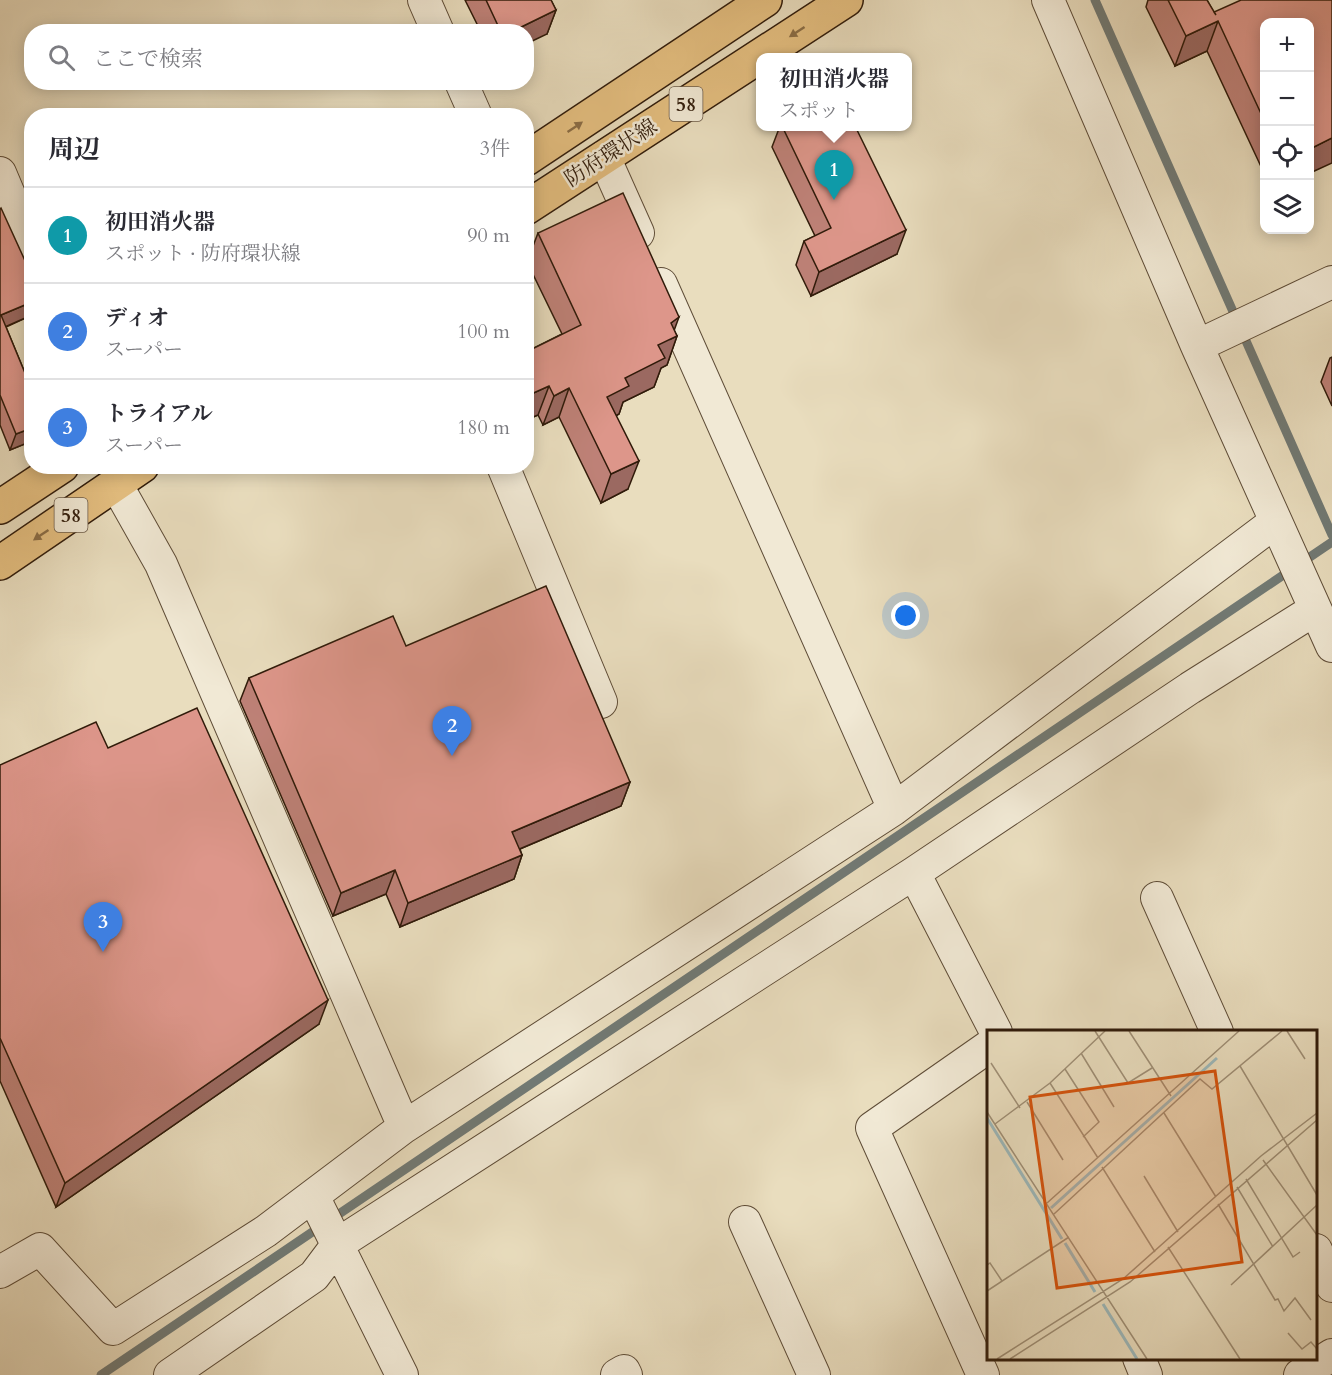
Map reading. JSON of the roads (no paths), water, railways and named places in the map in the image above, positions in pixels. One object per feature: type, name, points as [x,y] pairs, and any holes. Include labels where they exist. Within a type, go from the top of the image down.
[{"type":"main road","name":"防府環状線","points":[[534,154],[765,0]]},
{"type":"main road","name":"防府環状線","points":[[764,53],[846,0]]},
{"type":"main road","name":"防府環状線","points":[[534,203],[756,58]]},
{"type":"main road","name":"58","points":[[0,507],[50,474]]},
{"type":"main road","name":"58","points":[[0,563],[129,475]]},
{"type":"street","points":[[423,0],[434,24]]},
{"type":"street","points":[[1048,0],[1197,346],[1332,646]]},
{"type":"street","points":[[465,90],[472,108]]},
{"type":"street","points":[[604,157],[894,809]]},
{"type":"street","points":[[0,173],[24,230]]},
{"type":"street","points":[[1197,346],[1332,282]]},
{"type":"street","points":[[505,474],[601,702]]},
{"type":"street","points":[[129,475],[161,564],[404,1127]]},
{"type":"street","points":[[0,1272],[40,1249],[113,1329],[314,1198],[404,1127],[894,809],[1275,522]]},
{"type":"street","points":[[170,1375],[314,1276],[338,1244],[914,873],[1190,688],[1314,610]]},
{"type":"street","points":[[914,873],[995,1030]]},
{"type":"street","points":[[1157,898],[1216,1030]]},
{"type":"street","points":[[983,1375],[872,1128],[987,1048]]},
{"type":"street","points":[[314,1198],[402,1375]]},
{"type":"street","points":[[745,1222],[814,1375]]},
{"type":"street","points":[[1317,1252],[1332,1286]]},
{"type":"street","points":[[1300,1375],[1332,1355]]},
{"type":"street","points":[[1139,1360],[1146,1375]]},
{"type":"street","points":[[617,1375],[624,1371],[626,1375]]},
{"type":"waterway","points":[[1095,0],[1332,535]]},
{"type":"waterway","points":[[101,1375],[1332,542]]},
{"type":"place","name":"初田消火器","points":[[834,200]]},
{"type":"place","name":"ディオ","points":[[452,756]]},
{"type":"place","name":"トライアル","points":[[103,952]]}]
